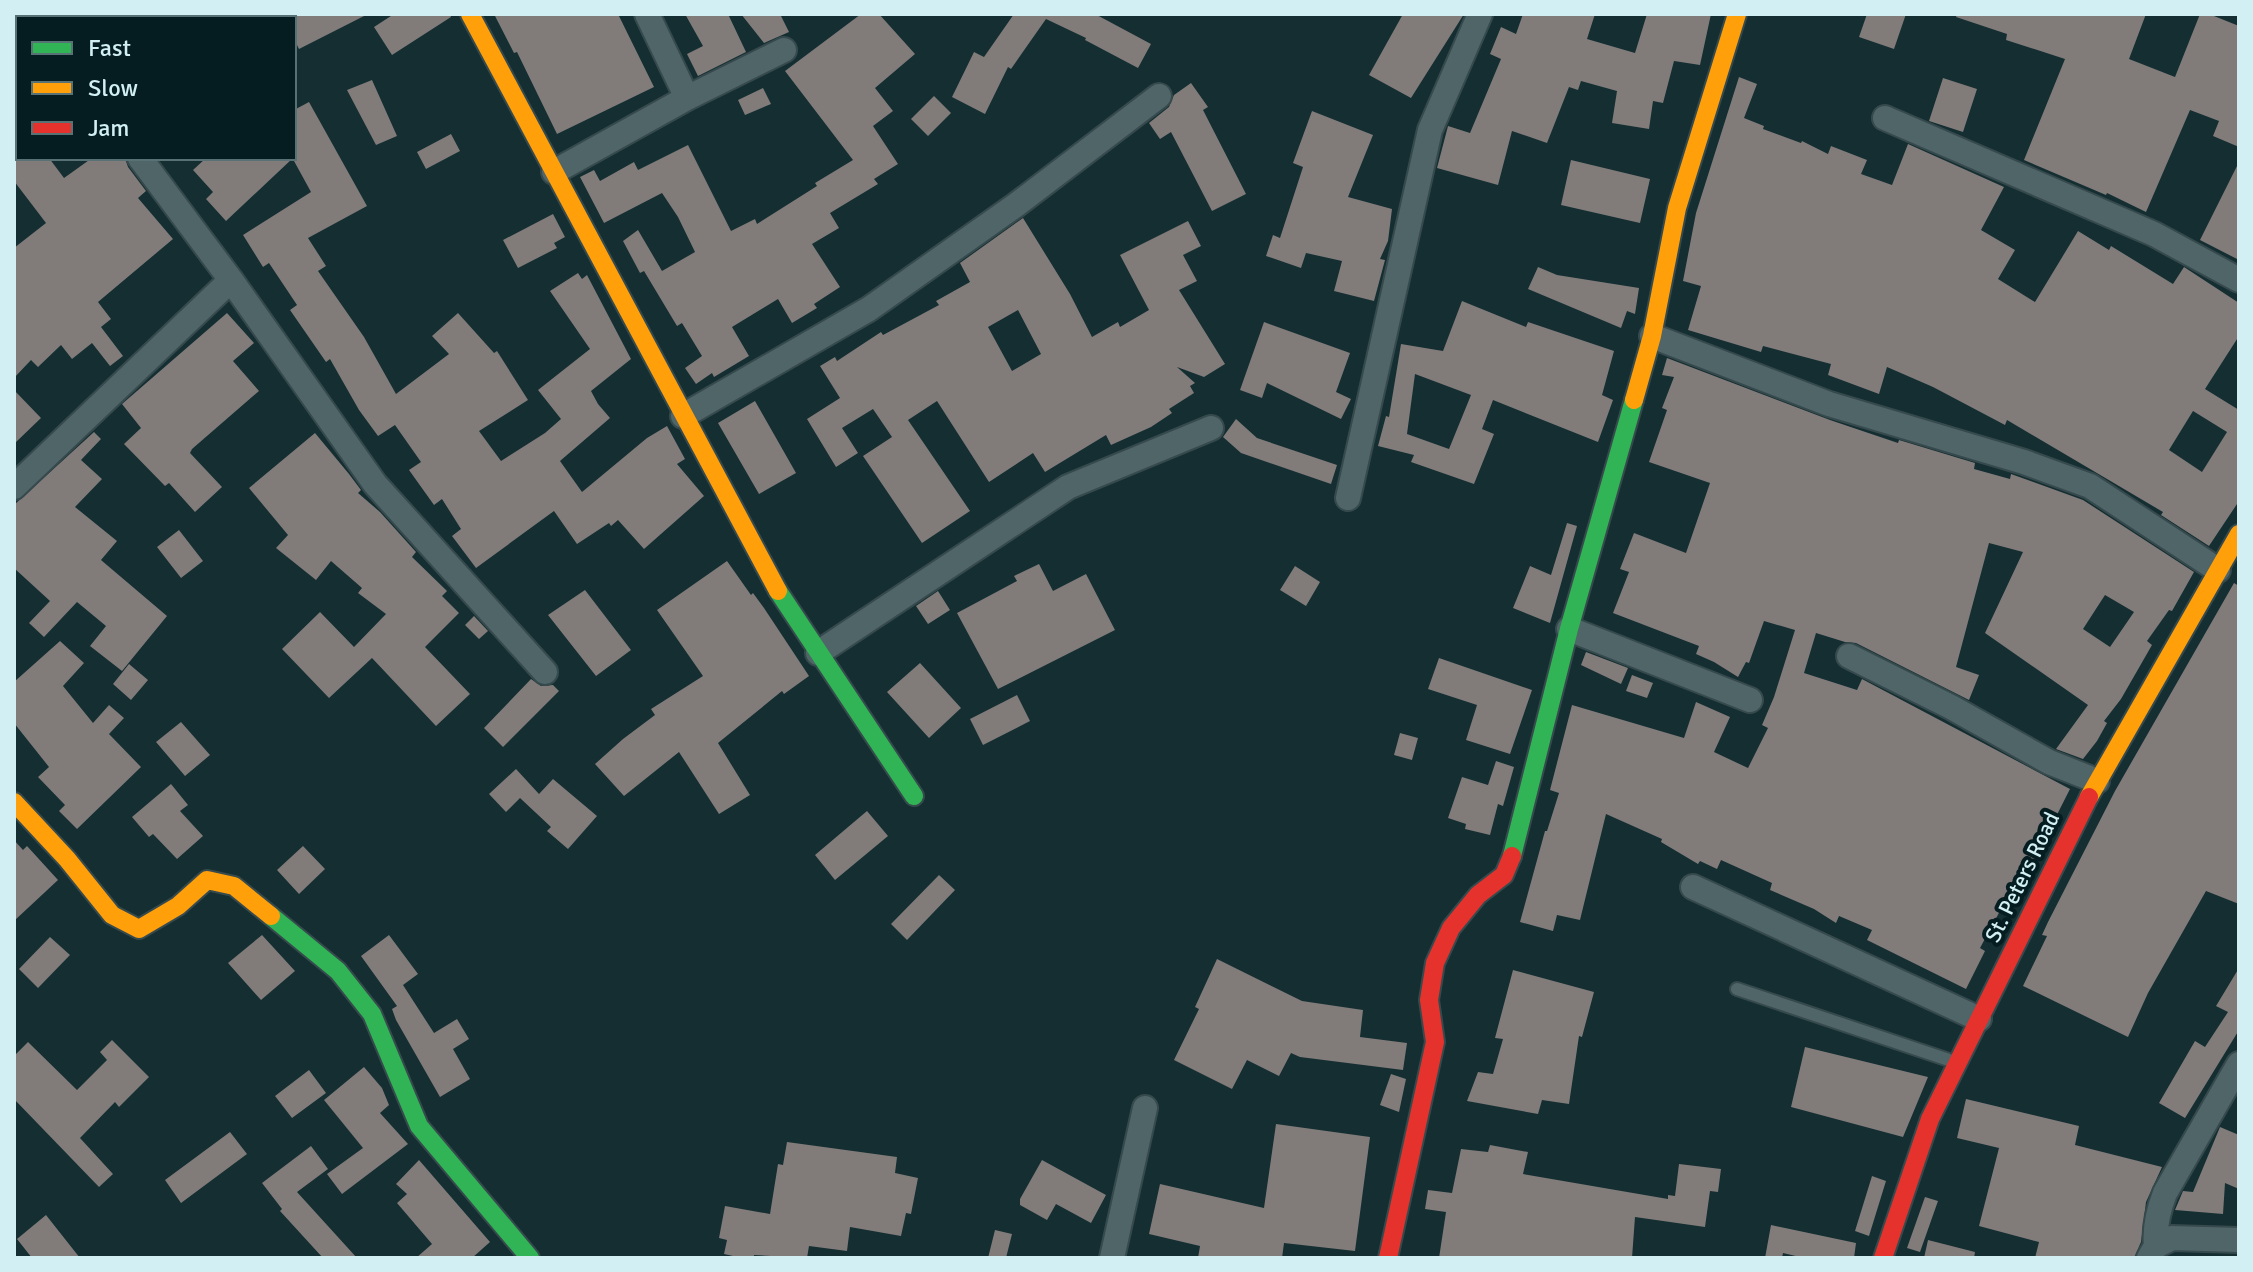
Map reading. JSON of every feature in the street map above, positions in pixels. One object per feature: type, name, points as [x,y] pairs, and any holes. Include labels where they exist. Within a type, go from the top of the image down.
[{"type":"street","points":[[470,14],[786,606],[914,796]]},
{"type":"street","points":[[647,14],[687,98]]},
{"type":"street","points":[[1348,498],[1430,130],[1480,14]]},
{"type":"street","points":[[1388,1258],[1435,1042],[1428,1016],[1428,987],[1437,953],[1464,911],[1479,894],[1505,874],[1516,842],[1569,629],[1652,336],[1677,208],[1737,14]]},
{"type":"street","points":[[554,172],[687,98],[784,50]]},
{"type":"street","points":[[683,416],[869,309],[1016,205],[1159,96]]},
{"type":"street","points":[[1885,118],[2154,234],[2239,280]]},
{"type":"street","points":[[141,160],[231,280],[375,484],[545,672]]},
{"type":"street","points":[[14,487],[231,280]]},
{"type":"street","points":[[1652,336],[1829,404],[2024,462],[2090,486],[2218,570]]},
{"type":"street","points":[[818,653],[1068,487],[1211,428]]},
{"type":"street","name":"St. Peters Road","points":[[1883,1258],[1930,1119],[1979,1019],[2097,781],[2239,534]]},
{"type":"street","points":[[1569,629],[1750,700]]},
{"type":"street","points":[[1849,656],[1951,707],[2049,762],[2097,781]]},
{"type":"street","points":[[14,802],[67,859],[112,915],[139,929],[178,906],[207,880],[234,886],[338,971],[372,1014],[419,1126],[530,1258]]},
{"type":"street","points":[[1693,887],[1979,1019]]},
{"type":"street","points":[[2153,1252],[2158,1213],[2165,1193],[2239,1064]]},
{"type":"street","points":[[1112,1258],[1145,1108]]},
{"type":"street","points":[[2153,1252],[2172,1238],[2239,1240]]},
{"type":"lane","points":[[1737,989],[1958,1063]]},
{"type":"building","points":[[294,14],[368,14],[299,49]]},
{"type":"building","points":[[394,14],[450,14],[451,17],[392,55],[374,27]]},
{"type":"building","points":[[494,14],[618,14],[654,87],[557,134],[517,52],[514,53]]},
{"type":"building","points":[[685,14],[728,14],[746,52],[698,76],[687,54],[703,46]]},
{"type":"building","points":[[741,14],[780,14],[789,32],[764,43]]},
{"type":"building","points":[[861,14],[879,14],[915,54],[875,88],[893,111],[873,126],[898,164],[874,179],[878,184],[830,213],[839,228],[812,244],[840,287],[814,304],[817,308],[792,323],[778,299],[732,327],[749,356],[696,384],[685,368],[702,356],[682,323],[677,326],[644,271],[640,273],[623,241],[638,230],[662,271],[695,252],[678,217],[662,193],[604,223],[580,177],[594,170],[600,181],[634,162],[638,170],[688,145],[731,231],[755,219],[757,224],[853,160],[785,71]]},
{"type":"building","points":[[1014,14],[1095,14],[1151,44],[1138,68],[1046,19],[1011,69],[1008,67],[985,114],[952,97],[974,52],[984,57]]},
{"type":"building","points":[[1403,14],[1464,14],[1411,98],[1369,75]]},
{"type":"building","points":[[1523,14],[1595,14],[1587,39],[1635,53],[1647,14],[1711,14],[1700,65],[1674,61],[1663,103],[1653,101],[1649,129],[1612,123],[1617,91],[1581,81],[1578,90],[1569,87],[1547,143],[1512,131],[1498,185],[1437,168],[1448,126],[1470,133],[1501,59],[1490,54],[1501,27],[1516,34]]},
{"type":"building","points":[[1867,14],[1906,14],[1894,49],[1859,37]]},
{"type":"building","points":[[1957,14],[2146,14],[2129,59],[2175,77],[2200,14],[2209,14],[2239,26],[2239,147],[2213,136],[2219,121],[2190,110],[2146,212],[2024,160],[2065,59],[2006,40],[2007,34],[1956,17]]},
{"type":"building","points":[[1739,77],[1757,84],[1744,118],[1764,126],[1763,129],[1802,141],[1828,154],[1831,146],[1867,160],[1861,174],[1892,185],[1908,144],[2004,187],[1981,230],[2015,250],[1998,279],[2035,302],[2078,231],[2109,250],[2111,246],[2173,284],[2184,267],[2239,303],[2239,336],[2205,389],[2239,410],[2239,501],[2209,546],[2161,515],[2163,512],[2007,420],[2005,425],[1887,367],[1879,394],[1828,375],[1831,364],[1763,346],[1761,352],[1688,330],[1701,286],[1683,281],[1696,213]],"holes":[[[2193,411],[2227,432],[2202,472],[2169,450]]]},
{"type":"building","points":[[1943,78],[1977,89],[1963,132],[1929,121]]},
{"type":"building","points":[[372,80],[397,136],[376,145],[347,90]]},
{"type":"building","points":[[1191,83],[1208,107],[1203,110],[1246,194],[1212,211],[1171,132],[1160,139],[1149,123],[1169,107],[1174,95]]},
{"type":"building","points":[[763,88],[771,104],[745,115],[738,100]]},
{"type":"building","points":[[934,96],[951,113],[928,136],[911,119]]},
{"type":"building","points":[[309,102],[367,206],[308,238],[326,266],[318,271],[364,337],[396,394],[449,354],[432,336],[458,313],[494,353],[497,351],[528,400],[479,431],[501,461],[561,419],[538,390],[590,349],[550,291],[578,273],[582,279],[587,275],[631,359],[591,391],[610,418],[560,461],[582,492],[647,438],[667,426],[685,459],[677,464],[704,496],[644,549],[618,520],[577,544],[554,511],[476,568],[452,536],[461,529],[442,499],[434,505],[409,470],[421,462],[395,425],[378,436],[330,359],[326,362],[290,310],[297,305],[269,263],[263,267],[243,235],[311,192],[294,161],[296,109]]},
{"type":"building","points":[[1312,111],[1373,135],[1348,197],[1392,209],[1388,241],[1380,259],[1385,260],[1374,301],[1334,291],[1342,261],[1306,253],[1301,268],[1266,256],[1273,235],[1280,238],[1303,167],[1293,163]]},
{"type":"building","points":[[451,134],[460,151],[426,169],[417,152]]},
{"type":"building","points":[[14,158],[50,160],[64,178],[89,160],[126,160],[146,191],[138,198],[173,239],[98,302],[111,319],[101,327],[123,356],[110,366],[92,343],[72,359],[61,345],[38,367],[31,360],[14,378],[14,248],[46,223],[14,181]]},
{"type":"building","points":[[204,160],[291,160],[226,221],[206,199],[213,192],[193,170]]},
{"type":"building","points":[[1571,160],[1650,179],[1640,223],[1561,205]]},
{"type":"building","points":[[2239,162],[2239,260],[2200,240]]},
{"type":"building","points":[[553,214],[565,237],[554,243],[557,248],[518,268],[503,240]]},
{"type":"building","points":[[1023,218],[1070,294],[1092,337],[1118,322],[1120,327],[1149,310],[1120,255],[1188,221],[1201,246],[1183,255],[1197,281],[1179,290],[1225,364],[1204,377],[1177,367],[1195,383],[1190,386],[1194,393],[1169,409],[1172,413],[1151,427],[1111,445],[1106,435],[1045,472],[1033,453],[989,482],[937,401],[908,420],[970,511],[922,543],[863,456],[892,437],[873,409],[842,428],[858,453],[836,467],[807,419],[840,398],[820,366],[835,357],[837,361],[881,332],[883,335],[939,305],[936,301],[970,282],[960,263]],"holes":[[[1018,310],[1041,354],[1012,371],[988,327]]]},
{"type":"building","points":[[1538,267],[1557,275],[1639,288],[1635,314],[1627,311],[1621,328],[1528,289]]},
{"type":"building","points":[[1462,301],[1526,327],[1528,322],[1614,351],[1602,395],[1613,400],[1598,442],[1493,400],[1482,429],[1494,434],[1474,484],[1411,462],[1414,455],[1378,446],[1386,416],[1389,417],[1401,344],[1443,351]],"holes":[[[1415,374],[1471,395],[1449,449],[1407,434]]]},
{"type":"building","points":[[227,313],[254,343],[233,361],[259,391],[192,449],[190,453],[222,487],[195,512],[169,483],[165,486],[124,444],[141,428],[122,404]]},
{"type":"building","points":[[1264,322],[1350,353],[1336,392],[1351,399],[1341,419],[1267,383],[1262,398],[1240,390]]},
{"type":"building","points":[[1667,358],[1830,420],[1898,443],[1899,440],[1975,463],[1974,469],[2010,479],[2011,474],[2083,500],[2194,572],[2172,611],[2169,610],[2147,641],[2152,645],[2121,699],[2104,721],[2107,723],[2097,741],[2083,759],[2056,749],[2088,705],[1985,633],[2023,552],[1989,543],[1956,667],[1979,675],[1969,700],[1856,643],[1816,633],[1804,673],[1857,690],[1862,679],[2070,789],[2030,868],[2018,888],[2014,885],[1980,948],[1985,951],[1966,989],[1867,940],[1872,930],[1839,916],[1836,923],[1814,909],[1770,890],[1772,883],[1721,860],[1717,869],[1700,861],[1698,864],[1661,842],[1662,839],[1606,814],[1580,920],[1557,915],[1553,931],[1520,922],[1545,831],[1559,793],[1550,790],[1572,705],[1684,738],[1696,702],[1730,717],[1714,752],[1748,768],[1768,728],[1762,725],[1795,630],[1764,621],[1749,663],[1746,662],[1738,677],[1696,654],[1699,646],[1613,613],[1629,572],[1620,569],[1634,533],[1686,553],[1710,483],[1649,462],[1667,410],[1662,408],[1674,377],[1662,375]],"holes":[[[2105,595],[2134,612],[2110,647],[2083,629]]]},
{"type":"building","points":[[14,390],[41,418],[14,444]]},
{"type":"building","points":[[755,401],[796,473],[759,494],[718,423]]},
{"type":"building","points":[[1236,419],[1257,438],[1337,465],[1331,484],[1241,453],[1223,437]]},
{"type":"building","points":[[94,432],[101,439],[81,460],[102,479],[75,507],[117,541],[101,560],[167,616],[122,671],[90,646],[106,626],[77,602],[44,637],[29,623],[50,601],[14,568],[14,505]]},
{"type":"building","points":[[315,433],[361,490],[358,493],[416,552],[412,557],[447,591],[442,596],[459,613],[425,647],[470,694],[436,726],[372,658],[329,698],[282,649],[320,612],[354,647],[386,614],[358,593],[362,588],[331,561],[316,580],[276,548],[288,535],[249,488]]},
{"type":"building","points":[[1567,523],[1577,526],[1550,623],[1513,608],[1530,566],[1551,575]]},
{"type":"building","points":[[179,530],[203,561],[181,578],[157,547]]},
{"type":"building","points":[[727,561],[764,608],[809,676],[784,694],[782,691],[718,743],[750,795],[719,814],[679,752],[624,796],[595,764],[655,715],[651,709],[703,676],[657,610]]},
{"type":"building","points":[[1039,564],[1053,591],[1086,574],[1115,630],[998,689],[957,613],[1017,581],[1014,576]]},
{"type":"building","points":[[1295,566],[1320,582],[1306,606],[1280,590]]},
{"type":"building","points":[[2234,583],[2239,586],[2239,904],[2206,891],[2148,993],[2128,1037],[2023,986],[2047,936],[2042,935],[2048,922],[2115,791]]},
{"type":"building","points":[[585,590],[631,650],[596,676],[548,615]]},
{"type":"building","points":[[938,591],[950,610],[928,624],[916,606]]},
{"type":"building","points":[[474,616],[488,631],[479,639],[465,625]]},
{"type":"building","points":[[60,641],[84,663],[63,686],[93,723],[109,705],[124,718],[109,734],[141,767],[77,829],[59,811],[65,805],[38,777],[49,767],[14,723],[14,682]]},
{"type":"building","points":[[1586,652],[1628,668],[1621,684],[1581,665]]},
{"type":"building","points":[[1439,658],[1532,690],[1510,754],[1466,740],[1477,705],[1428,689]]},
{"type":"building","points":[[920,663],[961,708],[929,738],[887,692]]},
{"type":"building","points":[[129,664],[148,680],[131,700],[113,684]]},
{"type":"building","points":[[1632,675],[1653,683],[1647,698],[1626,691]]},
{"type":"building","points":[[531,679],[541,686],[553,685],[559,691],[503,747],[484,728]]},
{"type":"building","points":[[1017,695],[1030,721],[983,745],[970,719]]},
{"type":"building","points":[[181,722],[210,755],[185,776],[156,742]]},
{"type":"building","points":[[1400,733],[1418,738],[1412,760],[1394,755]]},
{"type":"building","points":[[1496,761],[1514,767],[1503,806],[1498,804],[1490,835],[1465,829],[1466,824],[1448,818],[1462,777],[1488,785]]},
{"type":"building","points":[[516,769],[539,794],[553,779],[597,816],[568,849],[547,831],[551,827],[520,798],[506,812],[489,794]]},
{"type":"building","points":[[171,784],[188,805],[180,811],[203,836],[177,859],[153,834],[149,837],[132,817]]},
{"type":"building","points":[[867,811],[888,836],[835,880],[815,855]]},
{"type":"building","points":[[14,840],[23,850],[27,846],[58,880],[14,921]]},
{"type":"building","points":[[303,846],[325,869],[299,894],[277,870]]},
{"type":"building","points":[[939,875],[955,890],[907,940],[891,924]]},
{"type":"building","points":[[262,935],[295,971],[261,1000],[228,963]]},
{"type":"building","points":[[389,935],[418,974],[403,985],[434,1033],[457,1019],[469,1039],[453,1049],[470,1079],[440,1097],[396,1020],[392,1009],[397,1006],[361,956]]},
{"type":"building","points":[[50,937],[70,955],[38,988],[19,969]]},
{"type":"building","points":[[1217,959],[1302,1001],[1363,1010],[1360,1037],[1407,1043],[1403,1070],[1300,1057],[1291,1053],[1279,1076],[1247,1060],[1232,1089],[1174,1060],[1199,1009],[1195,1007]]},
{"type":"building","points":[[2239,968],[2239,1030],[2185,1118],[2159,1103],[2195,1041],[2205,1047],[2228,1012],[2216,1006]]},
{"type":"building","points":[[1513,970],[1594,992],[1582,1037],[1579,1036],[1569,1104],[1542,1100],[1538,1114],[1467,1101],[1478,1072],[1493,1074],[1503,1039],[1495,1038]]},
{"type":"building","points":[[112,1040],[149,1077],[119,1107],[115,1102],[80,1138],[113,1174],[99,1187],[14,1099],[14,1056],[28,1042],[77,1090],[107,1060],[100,1052]]},
{"type":"building","points":[[1805,1047],[1928,1077],[1903,1137],[1791,1107]]},
{"type":"building","points":[[364,1067],[382,1088],[389,1105],[380,1113],[408,1144],[342,1194],[327,1174],[363,1148],[324,1100]]},
{"type":"building","points":[[309,1070],[326,1093],[292,1118],[275,1096]]},
{"type":"building","points":[[1391,1074],[1406,1079],[1399,1112],[1380,1105]]},
{"type":"building","points":[[1966,1099],[2079,1126],[2075,1145],[2162,1167],[2146,1202],[2141,1242],[2134,1258],[2035,1258],[2039,1242],[1979,1226],[1999,1148],[1957,1138]]},
{"type":"building","points":[[1276,1124],[1370,1137],[1355,1251],[1284,1243],[1282,1258],[1198,1258],[1200,1246],[1149,1234],[1160,1184],[1264,1208]]},
{"type":"building","points":[[2220,1127],[2239,1135],[2239,1189],[2225,1183],[2223,1214],[2175,1210],[2183,1191],[2193,1192]]},
{"type":"building","points":[[230,1132],[247,1154],[181,1203],[165,1180]]},
{"type":"building","points":[[787,1142],[897,1157],[895,1173],[918,1178],[911,1214],[906,1213],[901,1236],[850,1227],[847,1251],[809,1246],[807,1258],[754,1255],[754,1258],[742,1258],[724,1254],[727,1240],[719,1238],[725,1206],[770,1214],[778,1164],[783,1165]]},
{"type":"building","points":[[1490,1145],[1528,1152],[1523,1174],[1668,1199],[1668,1195],[1675,1196],[1679,1164],[1721,1169],[1718,1192],[1710,1191],[1705,1227],[1635,1217],[1632,1258],[1439,1258],[1446,1212],[1425,1209],[1428,1190],[1452,1193],[1461,1149],[1488,1152]]},
{"type":"building","points":[[311,1146],[328,1169],[297,1192],[357,1258],[323,1258],[280,1211],[282,1209],[262,1183]]},
{"type":"building","points":[[419,1160],[490,1242],[472,1258],[416,1258],[432,1244],[397,1203],[407,1194],[396,1184]]},
{"type":"building","points":[[1042,1160],[1106,1195],[1091,1223],[1056,1204],[1047,1220],[1020,1205],[1020,1199]]},
{"type":"building","points":[[1872,1176],[1886,1181],[1869,1236],[1855,1231]]},
{"type":"building","points":[[1925,1197],[1938,1201],[1920,1252],[1907,1248]]},
{"type":"building","points":[[46,1215],[80,1258],[32,1258],[17,1239]]},
{"type":"building","points":[[1771,1225],[1856,1243],[1854,1258],[1804,1258],[1783,1253],[1782,1258],[1765,1258]]},
{"type":"building","points":[[995,1230],[1012,1234],[1006,1258],[988,1258]]},
{"type":"building","points":[[1928,1240],[1975,1252],[1974,1258],[1924,1258]]},
{"type":"traffic: fast","points":[[1512,856],[1569,629],[1634,400]]},
{"type":"traffic: fast","points":[[778,591],[914,796]]},
{"type":"traffic: fast","points":[[271,916],[338,971],[372,1014],[419,1126],[530,1258]]},
{"type":"traffic: slow","points":[[470,14],[778,591]]},
{"type":"traffic: slow","points":[[1634,400],[1652,336],[1677,208],[1737,14]]},
{"type":"traffic: slow","points":[[2089,797],[2239,534]]},
{"type":"traffic: slow","points":[[14,802],[67,859],[112,915],[139,929],[178,906],[207,880],[234,886],[271,916]]},
{"type":"traffic: jam","points":[[1883,1258],[1930,1119],[2089,797]]},
{"type":"traffic: jam","points":[[1388,1258],[1435,1042],[1429,1000],[1435,963],[1451,928],[1478,895],[1504,875],[1512,856]]}]
